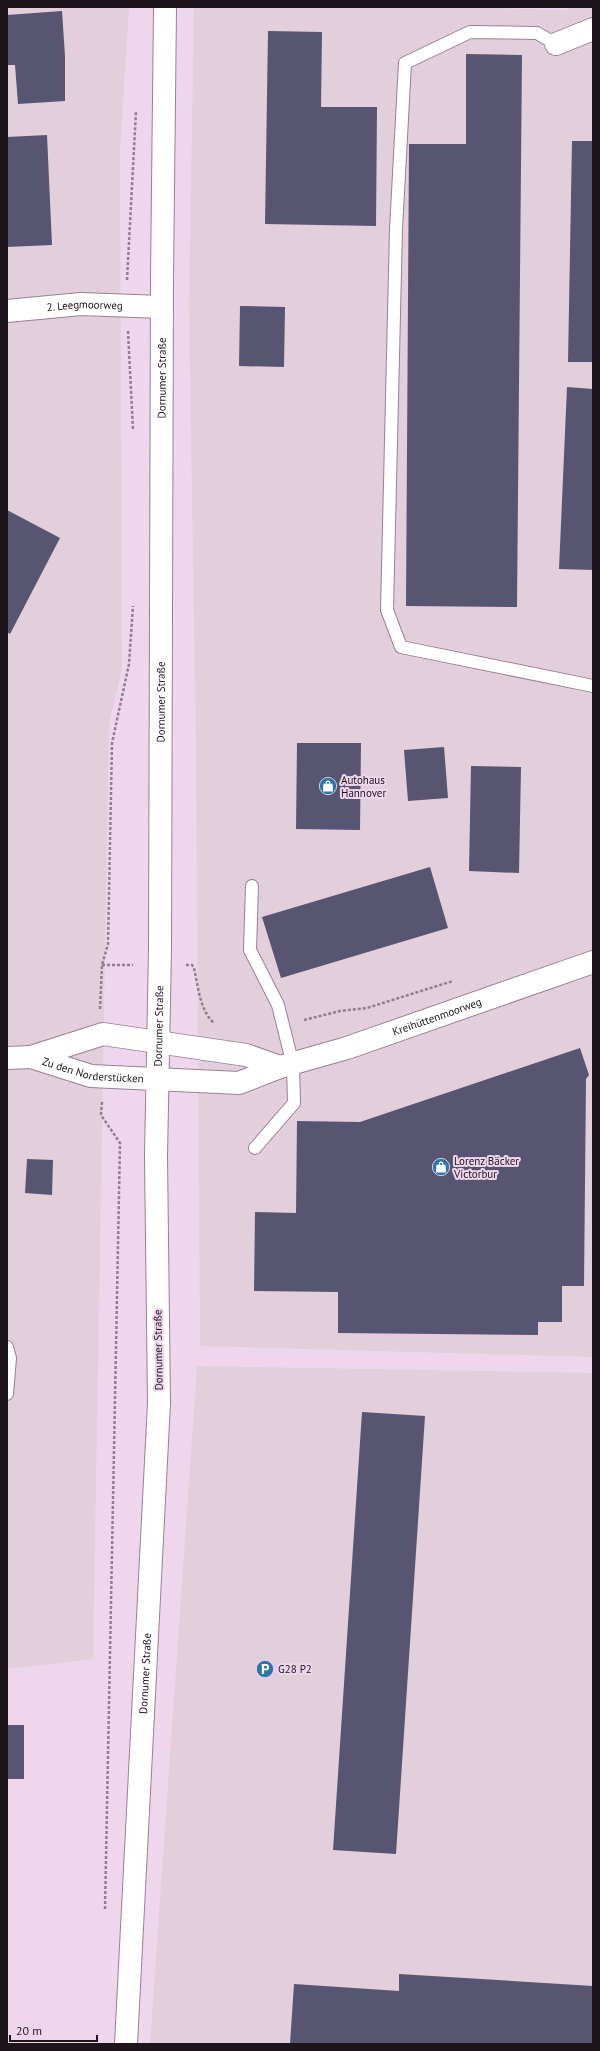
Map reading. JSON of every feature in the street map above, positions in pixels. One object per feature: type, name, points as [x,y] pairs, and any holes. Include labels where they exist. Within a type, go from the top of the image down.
[{"type":"main road","name":"Dornumer Straße","points":[[126,2044],[159,1403],[157,1078],[160,965],[162,307],[165,7]]},
{"type":"main road","points":[[556,44],[593,29]]},
{"type":"main road","name":"2. Leegmoorweg","points":[[7,311],[81,304],[127,307],[162,307]]},
{"type":"main road","name":"Kreihüttenmoorweg","points":[[157,1078],[239,1083],[286,1066],[347,1048],[593,962]]},
{"type":"main road","name":"Zu den Norderstücken","points":[[7,1058],[31,1057],[103,1034],[158,1043]]},
{"type":"main road","points":[[158,1043],[246,1055],[286,1066]]},
{"type":"main road","name":"Zu den Norderstücken","points":[[31,1057],[91,1076],[157,1078]]},
{"type":"lane","points":[[556,44],[537,32],[470,32],[405,63],[396,229],[387,610],[402,647],[593,686]]},
{"type":"lane","points":[[252,886],[250,950],[278,1005],[283,1026],[286,1066],[294,1103],[255,1148]]},
{"type":"lane","points":[[7,1347],[10,1358],[7,1394]]},
{"type":"path","points":[[134,436],[127,307],[127,258],[136,109]]},
{"type":"path","points":[[103,1034],[100,1006],[102,965],[108,944],[112,744],[129,664],[133,601]]},
{"type":"path","points":[[102,965],[192,965],[208,1018],[219,1027]]},
{"type":"path","points":[[283,1026],[340,1011],[367,1008],[457,980]]},
{"type":"path","points":[[103,1076],[101,1115],[120,1143],[104,1911]]},
{"type":"shaded area","points":[[7,7],[129,7],[120,152],[122,670],[109,723],[93,1659],[7,1669]]},
{"type":"shaded area","points":[[194,7],[456,7],[569,10],[569,7],[593,7],[593,1357],[200,1346],[196,752],[189,305]]},
{"type":"shaded area","points":[[197,1366],[593,1373],[593,2044],[150,2044]]},
{"type":"building","points":[[62,11],[65,56],[65,101],[18,104],[15,65],[7,65],[7,15]]},
{"type":"building","points":[[268,31],[322,32],[321,107],[377,107],[376,226],[265,224]]},
{"type":"building","points":[[466,54],[522,55],[517,607],[406,606],[409,144],[466,144]]},
{"type":"building","points":[[47,135],[52,245],[7,247],[7,137]]},
{"type":"building","points":[[572,141],[593,141],[593,362],[568,362]]},
{"type":"building","points":[[240,306],[285,307],[284,367],[239,366]]},
{"type":"building","points":[[567,387],[593,389],[593,570],[559,569]]},
{"type":"building","points":[[7,510],[60,538],[10,634],[7,632]]},
{"type":"building","name":"Autohaus Hannover","points":[[297,743],[361,743],[360,830],[296,829]]},
{"type":"building","points":[[444,747],[448,798],[408,801],[404,750]]},
{"type":"building","points":[[471,766],[521,767],[519,873],[469,871]]},
{"type":"building","points":[[430,867],[448,928],[281,978],[262,917]]},
{"type":"building","name":"Lorenz Bäcker Victorbur","points":[[580,1048],[589,1075],[586,1079],[584,1286],[562,1286],[562,1322],[538,1322],[538,1335],[338,1333],[338,1292],[254,1291],[255,1212],[296,1213],[297,1121],[360,1122]]},
{"type":"building","points":[[27,1159],[53,1160],[52,1195],[25,1193]]},
{"type":"building","points":[[362,1412],[425,1416],[396,1854],[333,1850]]},
{"type":"building","points":[[7,1725],[24,1725],[24,1779],[7,1779]]},
{"type":"building","points":[[399,1974],[593,1986],[593,2044],[290,2044],[294,1984],[399,1991]]},
{"type":"place","name":"Autohaus Hannover","points":[[328,786]]},
{"type":"place","name":"Lorenz Bäcker Victorbur","points":[[441,1167]]},
{"type":"place","name":"G28 P2","points":[[265,1669]]}]
